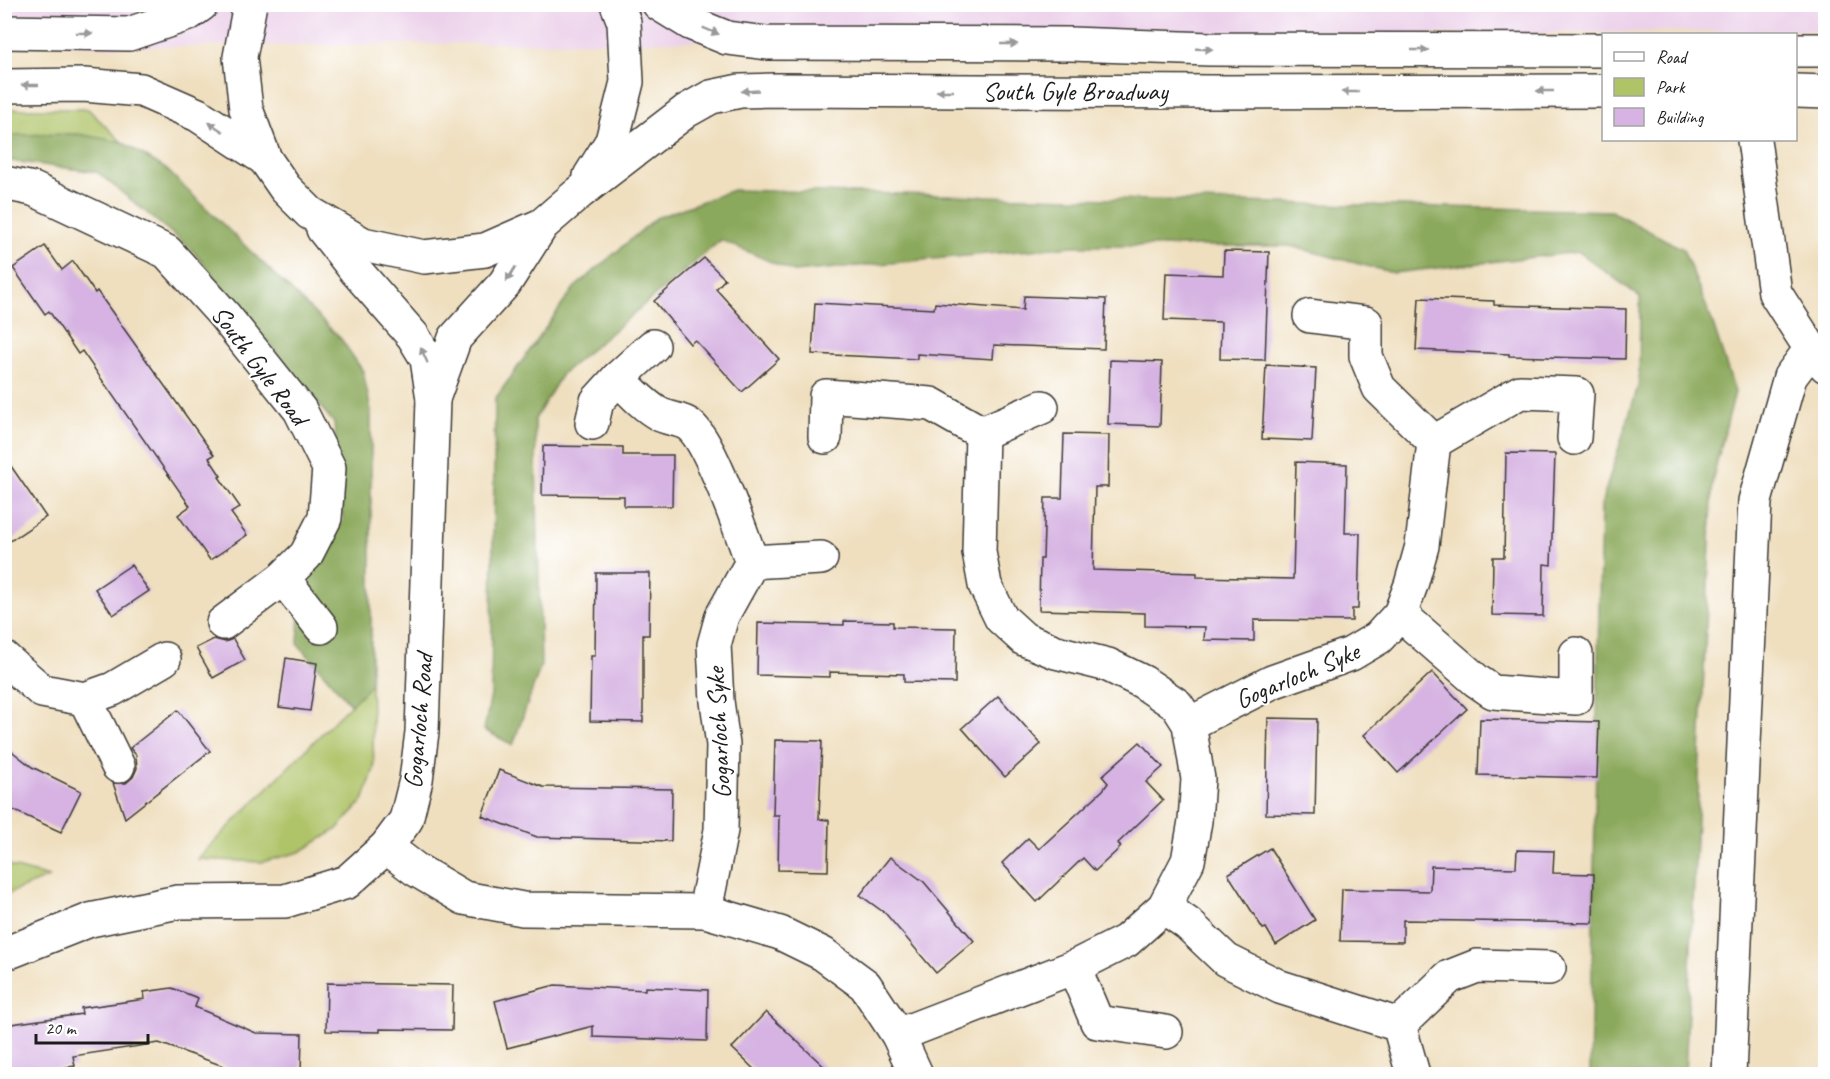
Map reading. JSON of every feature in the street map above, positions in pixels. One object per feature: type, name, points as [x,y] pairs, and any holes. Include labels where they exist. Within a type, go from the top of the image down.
[{"type":"street","points":[[4,32],[129,34],[188,14],[201,4]]},
{"type":"street","name":"South Gyle Broadway","points":[[250,4],[240,57],[246,109],[265,159],[285,188],[310,213],[363,244],[424,257],[486,250],[542,225],[579,193],[686,111],[711,98],[740,91],[1602,91]]},
{"type":"street","name":"South Gyle Broadway","points":[[579,193],[612,141],[627,82],[624,22],[617,4]]},
{"type":"street","name":"South Gyle Broadway","points":[[659,4],[690,23],[727,38],[767,43],[1071,44],[1210,49],[1602,50]]},
{"type":"street","points":[[1797,50],[1826,50]]},
{"type":"street","name":"South Gyle Broadway","points":[[4,86],[84,85],[141,90],[198,115],[265,159]]},
{"type":"street","points":[[1797,92],[1826,92]]},
{"type":"street","points":[[1729,1074],[1755,501],[1790,377],[1818,358],[1775,293],[1754,141]]},
{"type":"street","name":"South Gyle Road","points":[[4,183],[33,189],[167,252],[224,315],[300,410],[329,468],[325,518],[306,555],[283,578],[223,622]]},
{"type":"street","name":"Gogarloch Road","points":[[4,951],[12,951],[90,920],[178,902],[285,901],[347,882],[386,848],[406,820],[416,780],[422,732],[433,399],[427,358],[413,336],[357,272],[310,213]]},
{"type":"street","name":"Gogarloch Road","points":[[433,399],[455,338],[505,283],[542,225]]},
{"type":"street","points":[[1310,316],[1366,323],[1366,356],[1379,388],[1434,442],[1520,392],[1577,394],[1574,438]]},
{"type":"street","points":[[592,423],[597,401],[618,378],[654,346]]},
{"type":"street","points":[[618,378],[645,405],[661,415],[688,424],[701,438],[752,562],[821,558]]},
{"type":"street","points":[[825,437],[826,396],[931,404],[982,433]]},
{"type":"street","points":[[982,433],[1042,407]]},
{"type":"street","points":[[898,1035],[1074,967],[1126,941],[1164,907],[1188,861],[1195,821],[1198,778],[1189,724],[1177,705],[1143,682],[1108,665],[1056,652],[1024,639],[1001,618],[985,585],[979,552],[982,433]]},
{"type":"street","name":"Gogarloch Syke","points":[[1189,724],[1272,682],[1351,654],[1378,638],[1400,614],[1422,546],[1434,442]]},
{"type":"street","name":"Gogarloch Syke","points":[[705,911],[721,830],[723,745],[717,701],[714,645],[722,616],[752,562]]},
{"type":"street","points":[[283,578],[321,627]]},
{"type":"street","points":[[1400,614],[1477,681],[1493,692],[1576,698],[1576,654]]},
{"type":"street","points":[[4,658],[42,691],[85,699],[113,689],[164,660]]},
{"type":"street","points":[[85,699],[118,766]]},
{"type":"street","points":[[386,848],[415,869],[464,898],[523,909],[705,911],[780,933],[823,954],[865,985],[898,1035],[916,1074]]},
{"type":"street","points":[[1164,907],[1188,924],[1226,960],[1280,987],[1400,1025]]},
{"type":"street","points":[[1400,1025],[1449,977],[1477,966],[1549,968]]},
{"type":"street","points":[[1074,967],[1097,1022],[1166,1032]]},
{"type":"street","points":[[1400,1025],[1413,1074]]},
{"type":"shaded area","points":[[5,4],[1826,5],[1825,30],[106,47],[5,42]]},
{"type":"green space","points":[[5,109],[88,109],[122,142],[97,172],[5,160]]},
{"type":"green space","points":[[78,134],[122,142],[166,169],[341,339],[363,371],[371,411],[371,684],[351,705],[298,644],[302,579],[343,521],[334,423],[192,250],[97,172],[5,160],[5,135]]},
{"type":"green space","points":[[733,190],[1611,211],[1683,249],[1711,318],[1735,392],[1713,478],[1685,1074],[1590,1074],[1601,505],[1639,383],[1640,297],[1579,252],[1394,273],[1290,246],[1073,246],[794,272],[721,240],[562,374],[535,419],[541,665],[513,745],[484,730],[491,695],[495,399],[574,288],[656,218]]},
{"type":"green space","points":[[371,684],[374,769],[363,801],[336,830],[300,852],[262,862],[197,859]]},
{"type":"green space","points":[[5,865],[49,877],[5,895]]},
{"type":"building","points":[[45,246],[62,270],[73,261],[214,455],[209,458],[240,507],[231,513],[247,535],[210,560],[178,515],[190,506],[82,351],[78,354],[49,311],[45,314],[13,268]]},
{"type":"building","points":[[1224,251],[1269,252],[1265,360],[1220,359],[1221,322],[1164,320],[1166,273],[1223,275]]},
{"type":"building","points":[[704,258],[725,279],[716,289],[779,359],[742,392],[695,340],[690,344],[654,301]]},
{"type":"building","points":[[1024,296],[1106,299],[1104,349],[994,345],[993,359],[917,354],[917,359],[812,354],[815,303],[934,309],[935,303],[1023,310]]},
{"type":"building","points":[[1419,298],[1494,301],[1494,305],[1626,309],[1625,359],[1509,356],[1509,354],[1416,350]]},
{"type":"building","points":[[1110,360],[1162,362],[1160,426],[1108,424]]},
{"type":"building","points":[[1266,365],[1316,368],[1312,441],[1262,439]]},
{"type":"building","points":[[1064,434],[1109,435],[1108,487],[1095,487],[1093,570],[1197,573],[1197,577],[1293,579],[1296,462],[1347,464],[1345,533],[1360,533],[1358,609],[1352,609],[1352,621],[1254,620],[1254,641],[1204,640],[1205,627],[1145,626],[1145,613],[1039,610],[1045,498],[1062,498]]},
{"type":"building","points":[[543,446],[623,447],[623,455],[673,455],[672,506],[624,506],[624,496],[542,495]]},
{"type":"building","points":[[1506,453],[1555,454],[1551,565],[1544,564],[1543,616],[1492,615],[1493,557],[1504,557]]},
{"type":"building","points":[[4,456],[46,517],[4,545]]},
{"type":"building","points":[[131,565],[149,591],[113,615],[95,589]]},
{"type":"building","points":[[596,573],[650,573],[649,635],[643,635],[643,722],[590,721],[591,656],[595,656]]},
{"type":"building","points":[[844,621],[893,622],[893,627],[956,628],[955,683],[904,682],[904,674],[830,672],[830,677],[757,675],[758,623],[844,625]]},
{"type":"building","points":[[214,639],[225,642],[233,639],[245,660],[213,678],[196,648]]},
{"type":"building","points":[[286,658],[317,663],[310,711],[279,707]]},
{"type":"building","points":[[1432,672],[1467,709],[1398,773],[1364,735]]},
{"type":"building","points":[[998,696],[1041,744],[1005,777],[962,728]]},
{"type":"building","points":[[178,710],[210,751],[125,818],[113,783],[126,783],[133,777],[137,768],[136,755],[130,748]]},
{"type":"building","points":[[1268,718],[1317,719],[1315,815],[1266,814]]},
{"type":"building","points":[[1480,719],[1599,722],[1597,778],[1478,775]]},
{"type":"building","points":[[775,740],[822,741],[819,819],[829,820],[828,871],[778,870],[779,815],[773,815]]},
{"type":"building","points":[[1140,742],[1163,767],[1146,782],[1163,800],[1118,843],[1121,847],[1095,871],[1083,858],[1037,902],[1002,863],[1028,838],[1039,849],[1103,790],[1108,783],[1102,776]]},
{"type":"building","points":[[4,745],[32,767],[81,791],[61,832],[4,806]]},
{"type":"building","points":[[499,770],[543,787],[672,789],[671,841],[537,837],[482,816]]},
{"type":"building","points":[[1270,848],[1315,920],[1276,945],[1266,928],[1263,929],[1228,874]]},
{"type":"building","points":[[1517,850],[1554,851],[1553,873],[1594,874],[1593,923],[1403,920],[1403,942],[1340,941],[1342,889],[1430,891],[1431,866],[1516,868]]},
{"type":"building","points":[[890,857],[924,882],[974,941],[936,973],[886,914],[860,895]]},
{"type":"building","points":[[327,983],[453,985],[452,1030],[326,1031]]},
{"type":"building","points":[[555,985],[645,990],[645,987],[708,990],[707,1041],[593,1037],[593,1026],[507,1048],[495,1001]]},
{"type":"building","points":[[172,988],[198,998],[195,1007],[256,1033],[302,1034],[301,1074],[246,1074],[159,1043],[73,1056],[75,1066],[21,1074],[4,1074],[4,1025],[82,1014],[81,1008],[145,999],[144,992]]},
{"type":"building","points":[[766,1012],[832,1074],[759,1074],[732,1048]]}]
